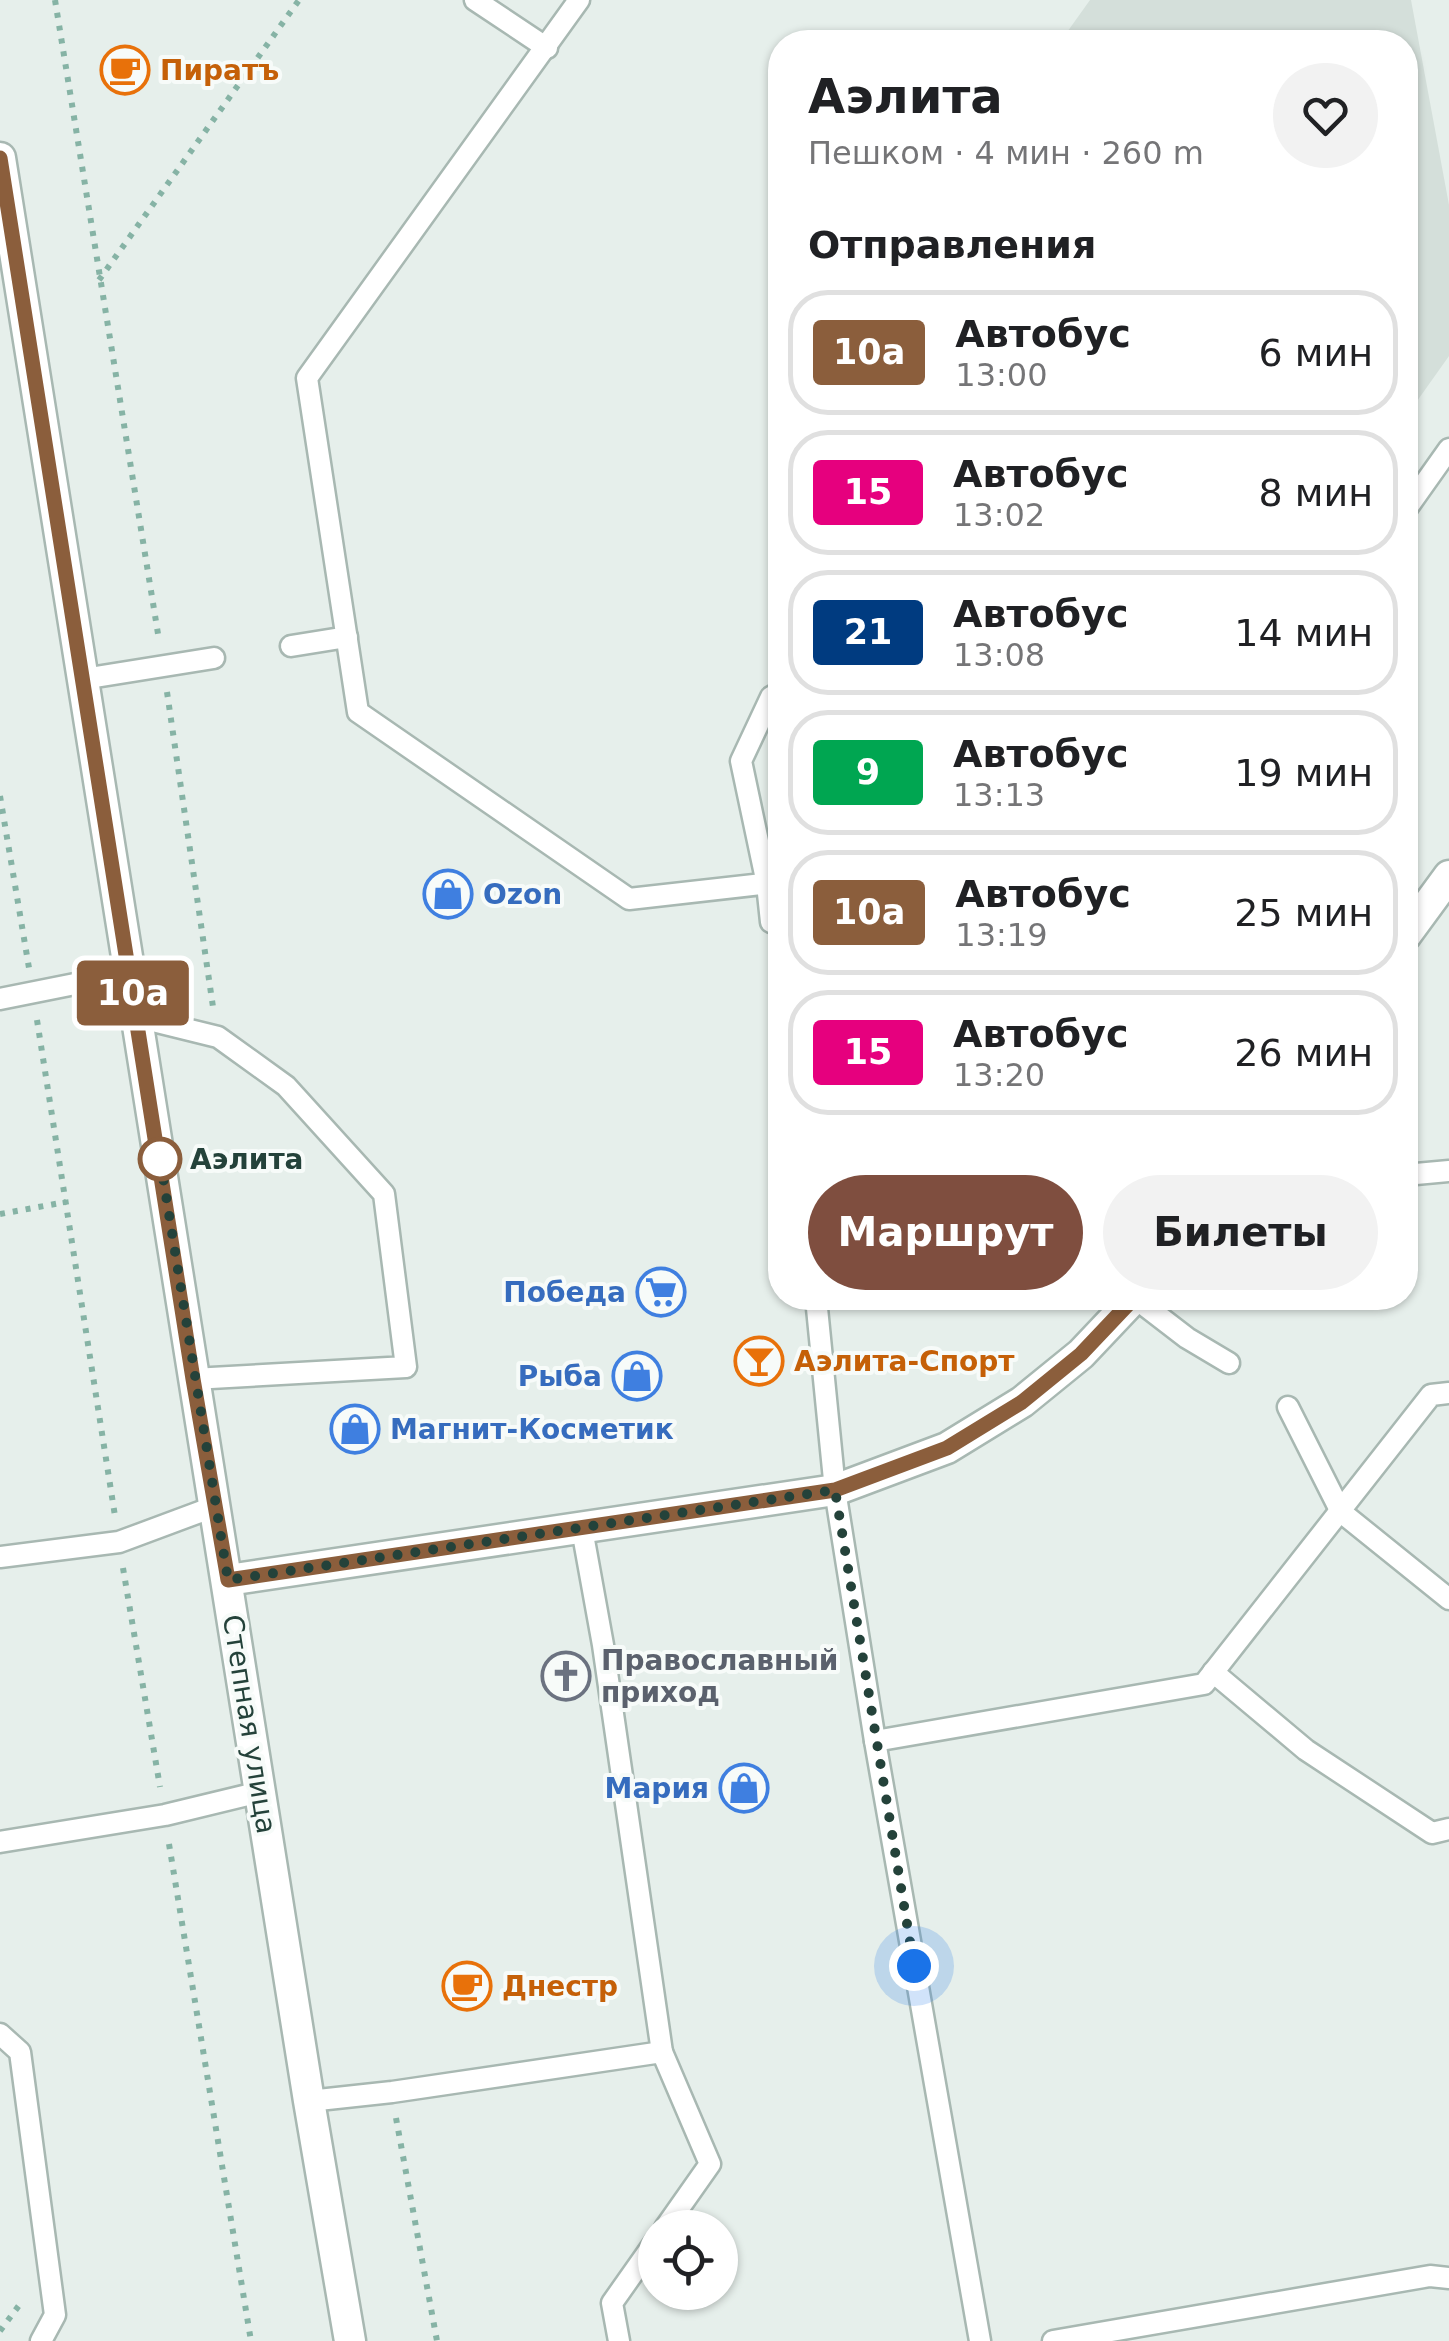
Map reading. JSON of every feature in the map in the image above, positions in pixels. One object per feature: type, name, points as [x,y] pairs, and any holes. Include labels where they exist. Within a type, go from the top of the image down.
[{"type":"street","name":"Степная улица","points":[[0,158],[350,2341]]},
{"type":"street","points":[[1418,918],[1449,876]]},
{"type":"street","points":[[228,1580],[835,1490],[947,1448],[1022,1402],[1081,1354],[1123,1310]]},
{"type":"lane","points":[[475,0],[546,48]]},
{"type":"lane","points":[[579,0],[306,378],[358,712],[629,899],[768,884]]},
{"type":"lane","points":[[1418,495],[1445,463]]},
{"type":"lane","points":[[291,646],[347,638]]},
{"type":"lane","points":[[83,679],[214,658]]},
{"type":"lane","points":[[768,705],[741,761],[768,864]]},
{"type":"lane","points":[[0,999],[130,974]]},
{"type":"lane","points":[[137,1017],[218,1038],[286,1086],[384,1194],[406,1367],[193,1379]]},
{"type":"lane","points":[[1418,1175],[1449,1171]]},
{"type":"lane","points":[[817,1310],[835,1490],[980,2341]]},
{"type":"lane","points":[[1151,1310],[1187,1338],[1230,1363]]},
{"type":"lane","points":[[875,1740],[1204,1684],[1430,1396],[1449,1392]]},
{"type":"lane","points":[[1288,1407],[1340,1512],[1449,1599]]},
{"type":"lane","points":[[0,1557],[119,1542],[216,1506]]},
{"type":"lane","points":[[582,1529],[603,1645],[662,2052],[710,2164],[678,2210]]},
{"type":"lane","points":[[1213,1672],[1306,1750],[1432,1832],[1449,1829]]},
{"type":"lane","points":[[0,1842],[165,1815],[260,1792]]},
{"type":"lane","points":[[0,2034],[20,2052],[44,2227],[55,2315],[41,2341]]},
{"type":"lane","points":[[309,2101],[662,2052]]},
{"type":"lane","points":[[619,2341],[612,2302],[638,2266]]},
{"type":"lane","points":[[1052,2341],[1430,2276],[1449,2278]]},
{"type":"path","points":[[56,0],[164,666],[218,1038]]},
{"type":"path","points":[[99,280],[299,0]]},
{"type":"path","points":[[0,839],[6,832]]},
{"type":"path","points":[[0,1214],[66,1202]]},
{"type":"path","points":[[392,2092],[437,2341]]},
{"type":"shaded area","points":[[1090,0],[1411,0],[1417,30],[1069,30]]},
{"type":"shaded area","points":[[1418,38],[1449,205],[1449,356],[1418,400]]},
{"type":"bus line","name":"10а","points":[[0,158],[228,1580],[835,1490],[947,1448],[1022,1402],[1081,1354],[1123,1310]]},
{"type":"place","name":"Пиратъ","points":[[125,70]]},
{"type":"place","name":"Ozon","points":[[448,894]]},
{"type":"place","name":"Аэлита","points":[[160,1159]]},
{"type":"place","name":"Победа","points":[[661,1292]]},
{"type":"place","name":"Аэлита-Спорт","points":[[759,1361]]},
{"type":"place","name":"Рыба","points":[[637,1376]]},
{"type":"place","name":"Магнит-Косметик","points":[[355,1429]]},
{"type":"place","name":"Православный приход","points":[[566,1676]]},
{"type":"place","name":"Мария","points":[[744,1788]]},
{"type":"place","name":"Днестр","points":[[467,1986]]},
{"type":"route","points":[[160,1159],[159,1152],[228,1580],[835,1490],[914,1966]]}]
